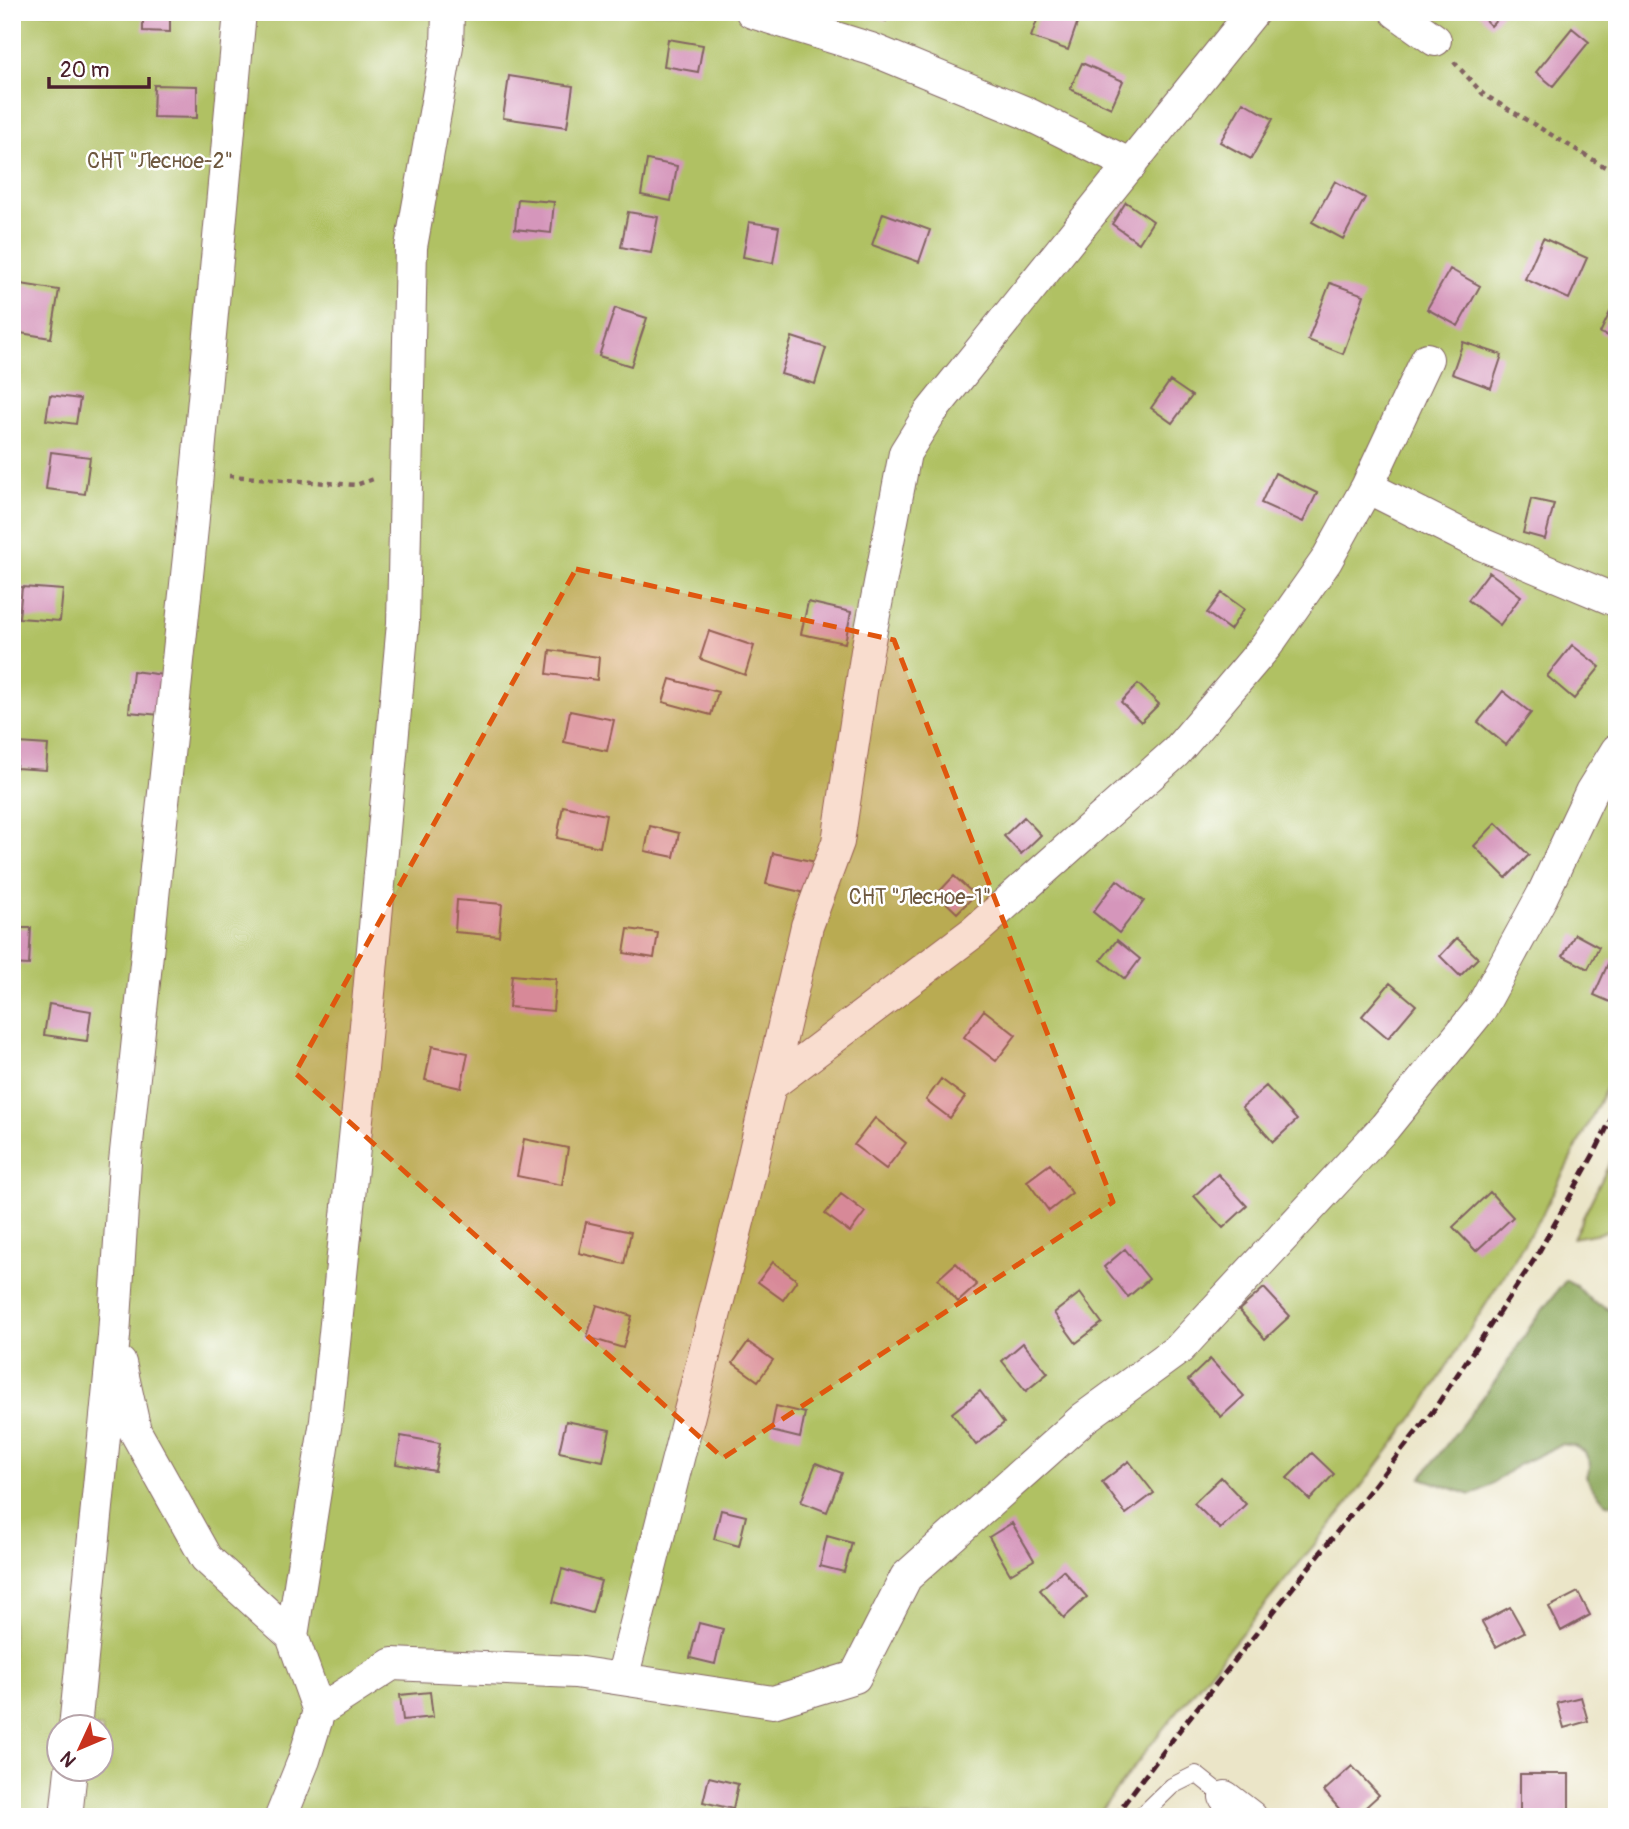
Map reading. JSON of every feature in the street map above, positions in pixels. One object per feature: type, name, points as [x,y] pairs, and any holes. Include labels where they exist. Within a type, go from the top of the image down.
[{"type":"street","points":[[76,1714],[114,1336],[125,1163],[198,470],[240,12]]},
{"type":"street","points":[[292,1636],[326,1421],[362,1080],[403,623],[411,247],[447,46],[448,12]]},
{"type":"street","points":[[752,12],[871,49],[1024,112],[1131,165]]},
{"type":"street","points":[[622,1679],[744,1198],[807,926],[838,842],[867,651],[905,453],[930,413],[1046,266],[1253,12]]},
{"type":"street","points":[[1396,12],[1435,40]]},
{"type":"street","points":[[771,1085],[975,931],[1176,752],[1267,645],[1326,561],[1367,486],[1427,359]]},
{"type":"street","points":[[1367,486],[1474,541],[1617,601]]},
{"type":"street","points":[[319,1711],[392,1664],[575,1672],[774,1702],[855,1677],[906,1577],[1084,1418],[1180,1348],[1385,1128],[1480,1010],[1542,896],[1591,792],[1617,750]]},
{"type":"street","points":[[114,1336],[135,1431],[206,1558],[292,1636],[319,1711],[281,1817]]},
{"type":"street","points":[[66,1817],[69,1784]]},
{"type":"street","points":[[1225,1797],[1251,1817]]},
{"type":"lane","points":[[1140,1817],[1172,1786],[1196,1774],[1225,1797]]},
{"type":"path","points":[[1435,40],[1483,94],[1617,174]]},
{"type":"path","points":[[198,470],[236,477],[356,485],[407,466]]},
{"type":"highlighted area","points":[[576,569],[894,640],[1113,1202],[723,1458],[295,1073]]},
{"type":"green space","name":"СНТ \"Лесное-1\"","points":[[12,12],[1617,12],[1617,1067],[1542,1215],[1420,1409],[1348,1504],[1162,1730],[1096,1817],[12,1817]]},
{"type":"green space","points":[[1617,1148],[1617,1230],[1573,1238]]},
{"type":"green space","points":[[1566,1280],[1576,1285],[1592,1302],[1617,1315],[1617,1504],[1606,1503],[1593,1489],[1586,1476],[1590,1464],[1585,1452],[1562,1444],[1518,1465],[1486,1488],[1471,1495],[1421,1478],[1496,1380],[1534,1321]]},
{"type":"building","points":[[143,12],[170,12],[170,32],[143,31]]},
{"type":"building","points":[[865,12],[889,12],[886,21]]},
{"type":"building","points":[[1040,12],[1081,12],[1068,50],[1031,37]]},
{"type":"building","points":[[1477,12],[1504,12],[1491,26]]},
{"type":"building","points":[[1572,28],[1589,42],[1553,86],[1536,72]]},
{"type":"building","points":[[668,39],[703,45],[698,72],[664,66]]},
{"type":"building","points":[[1082,63],[1123,81],[1111,108],[1070,89]]},
{"type":"building","points":[[509,76],[573,86],[567,127],[503,118]]},
{"type":"building","points":[[154,85],[197,86],[197,118],[153,117]]},
{"type":"building","points":[[1243,102],[1273,119],[1251,159],[1220,142]]},
{"type":"building","points":[[647,160],[677,166],[671,201],[641,195]]},
{"type":"building","points":[[1335,181],[1365,198],[1343,239],[1312,222]]},
{"type":"building","points":[[518,199],[554,202],[551,233],[515,229]]},
{"type":"building","points":[[1126,202],[1153,221],[1139,243],[1112,224]]},
{"type":"building","points":[[628,212],[658,217],[651,253],[621,247]]},
{"type":"building","points":[[883,213],[930,230],[919,262],[872,245]]},
{"type":"building","points":[[749,222],[779,227],[773,263],[743,257]]},
{"type":"building","points":[[1543,238],[1587,258],[1569,299],[1525,279]]},
{"type":"building","points":[[1450,269],[1480,286],[1458,326],[1427,309]]},
{"type":"building","points":[[1330,283],[1364,295],[1343,354],[1308,340]]},
{"type":"building","points":[[21,284],[59,290],[51,338],[14,332]]},
{"type":"building","points":[[615,308],[647,318],[631,366],[599,356]]},
{"type":"building","points":[[1610,312],[1617,315],[1617,340],[1600,333]]},
{"type":"building","points":[[792,337],[826,348],[815,384],[781,374]]},
{"type":"building","points":[[1463,342],[1502,355],[1491,388],[1452,374]]},
{"type":"building","points":[[1170,381],[1192,396],[1172,423],[1151,408]]},
{"type":"building","points":[[50,395],[80,399],[76,424],[46,420]]},
{"type":"building","points":[[51,452],[90,457],[85,494],[46,489]]},
{"type":"building","points":[[1275,473],[1317,493],[1303,522],[1261,503]]},
{"type":"building","points":[[1531,499],[1554,504],[1545,539],[1523,533]]},
{"type":"building","points":[[1489,572],[1521,596],[1500,625],[1468,600]]},
{"type":"building","points":[[22,587],[63,590],[60,621],[19,618]]},
{"type":"building","points":[[1222,593],[1244,609],[1230,630],[1207,613]]},
{"type":"building","points":[[808,602],[851,612],[845,643],[801,634]]},
{"type":"building","points":[[709,631],[754,646],[745,675],[700,659]]},
{"type":"building","points":[[1572,645],[1600,667],[1574,699],[1547,676]]},
{"type":"building","points":[[550,650],[599,657],[597,680],[547,674]]},
{"type":"building","points":[[133,671],[164,675],[160,715],[129,712]]},
{"type":"building","points":[[670,679],[718,692],[711,715],[663,702]]},
{"type":"building","points":[[1138,684],[1159,704],[1141,722],[1121,702]]},
{"type":"building","points":[[1503,691],[1531,713],[1506,745],[1478,722]]},
{"type":"building","points":[[570,711],[614,720],[607,751],[564,742]]},
{"type":"building","points":[[18,743],[48,745],[46,770],[16,768]]},
{"type":"building","points":[[563,806],[606,815],[600,847],[557,838]]},
{"type":"building","points":[[1024,817],[1041,835],[1021,854],[1004,836]]},
{"type":"building","points":[[1496,823],[1529,855],[1506,878],[1474,846]]},
{"type":"building","points":[[650,826],[679,833],[674,857],[645,851]]},
{"type":"building","points":[[773,853],[816,862],[810,894],[766,884]]},
{"type":"building","points":[[954,876],[975,895],[957,913],[937,894]]},
{"type":"building","points":[[1117,880],[1144,901],[1119,933],[1093,912]]},
{"type":"building","points":[[457,900],[502,904],[499,936],[455,932]]},
{"type":"building","points":[[12,928],[31,928],[29,965],[12,964]]},
{"type":"building","points":[[628,929],[658,933],[654,958],[624,953]]},
{"type":"building","points":[[1575,934],[1599,947],[1588,969],[1563,956]]},
{"type":"building","points":[[1457,938],[1478,958],[1460,976],[1440,956]]},
{"type":"building","points":[[1117,940],[1140,959],[1125,979],[1101,960]]},
{"type":"building","points":[[1610,959],[1617,962],[1617,1005],[1594,995]]},
{"type":"building","points":[[512,975],[556,979],[553,1011],[509,1007]]},
{"type":"building","points":[[1390,983],[1416,1005],[1388,1038],[1362,1016]]},
{"type":"building","points":[[49,1004],[91,1011],[87,1041],[44,1035]]},
{"type":"building","points":[[984,1010],[1016,1035],[996,1061],[964,1037]]},
{"type":"building","points":[[432,1046],[468,1053],[461,1088],[425,1080]]},
{"type":"building","points":[[941,1079],[965,1097],[950,1118],[926,1100]]},
{"type":"building","points":[[1266,1086],[1297,1120],[1273,1142],[1242,1107]]},
{"type":"building","points":[[875,1118],[906,1143],[886,1169],[854,1145]]},
{"type":"building","points":[[524,1139],[568,1148],[562,1185],[517,1176]]},
{"type":"building","points":[[1050,1164],[1072,1193],[1049,1211],[1027,1181]]},
{"type":"building","points":[[1218,1174],[1247,1206],[1223,1228],[1194,1196]]},
{"type":"building","points":[[1490,1192],[1513,1217],[1476,1251],[1453,1227]]},
{"type":"building","points":[[841,1194],[865,1212],[850,1232],[825,1214]]},
{"type":"building","points":[[586,1222],[631,1232],[624,1264],[579,1253]]},
{"type":"building","points":[[1125,1249],[1149,1279],[1128,1297],[1104,1267]]},
{"type":"building","points":[[773,1262],[797,1280],[783,1300],[758,1282]]},
{"type":"building","points":[[956,1263],[977,1285],[958,1302],[938,1279]]},
{"type":"building","points":[[1264,1288],[1290,1316],[1265,1339],[1239,1310]]},
{"type":"building","points":[[1080,1293],[1102,1323],[1076,1343],[1054,1313]]},
{"type":"building","points":[[597,1305],[632,1316],[623,1348],[587,1337]]},
{"type":"building","points":[[748,1342],[773,1360],[758,1381],[733,1363]]},
{"type":"building","points":[[1023,1343],[1048,1373],[1026,1391],[1002,1361]]},
{"type":"building","points":[[1210,1359],[1244,1396],[1221,1417],[1188,1380]]},
{"type":"building","points":[[980,1391],[1004,1423],[976,1445],[952,1413]]},
{"type":"building","points":[[776,1406],[805,1413],[800,1438],[771,1431]]},
{"type":"building","points":[[566,1421],[610,1430],[603,1461],[559,1452]]},
{"type":"building","points":[[401,1436],[440,1443],[435,1471],[396,1464]]},
{"type":"building","points":[[1312,1453],[1334,1474],[1310,1500],[1287,1478]]},
{"type":"building","points":[[1129,1461],[1154,1493],[1126,1514],[1102,1482]]},
{"type":"building","points":[[816,1463],[842,1473],[827,1512],[801,1502]]},
{"type":"building","points":[[1221,1477],[1246,1504],[1220,1529],[1194,1503]]},
{"type":"building","points":[[721,1510],[746,1516],[739,1546],[714,1539]]},
{"type":"building","points":[[1012,1523],[1034,1560],[1010,1574],[989,1537]]},
{"type":"building","points":[[827,1536],[852,1543],[844,1572],[820,1566]]},
{"type":"building","points":[[562,1569],[601,1581],[592,1613],[553,1602]]},
{"type":"building","points":[[1063,1570],[1087,1597],[1064,1618],[1040,1590]]},
{"type":"building","points":[[1578,1592],[1590,1615],[1561,1631],[1549,1607]]},
{"type":"building","points":[[1510,1607],[1524,1632],[1496,1647],[1482,1622]]},
{"type":"building","points":[[699,1623],[723,1629],[715,1664],[690,1658]]},
{"type":"building","points":[[430,1692],[433,1717],[403,1720],[400,1695]]},
{"type":"building","points":[[1581,1697],[1588,1721],[1564,1728],[1557,1703]]},
{"type":"building","points":[[1352,1766],[1379,1795],[1355,1817],[1346,1817],[1324,1791]]},
{"type":"building","points":[[1520,1774],[1569,1774],[1569,1817],[1520,1817]]},
{"type":"building","points":[[709,1777],[738,1784],[733,1809],[703,1802]]},
{"type":"railway","points":[[1114,1817],[1182,1727],[1433,1411],[1536,1257],[1617,1107]]},
{"type":"park label","name":"СНТ \"Лесное-2\"","points":[[160,161]]}]
